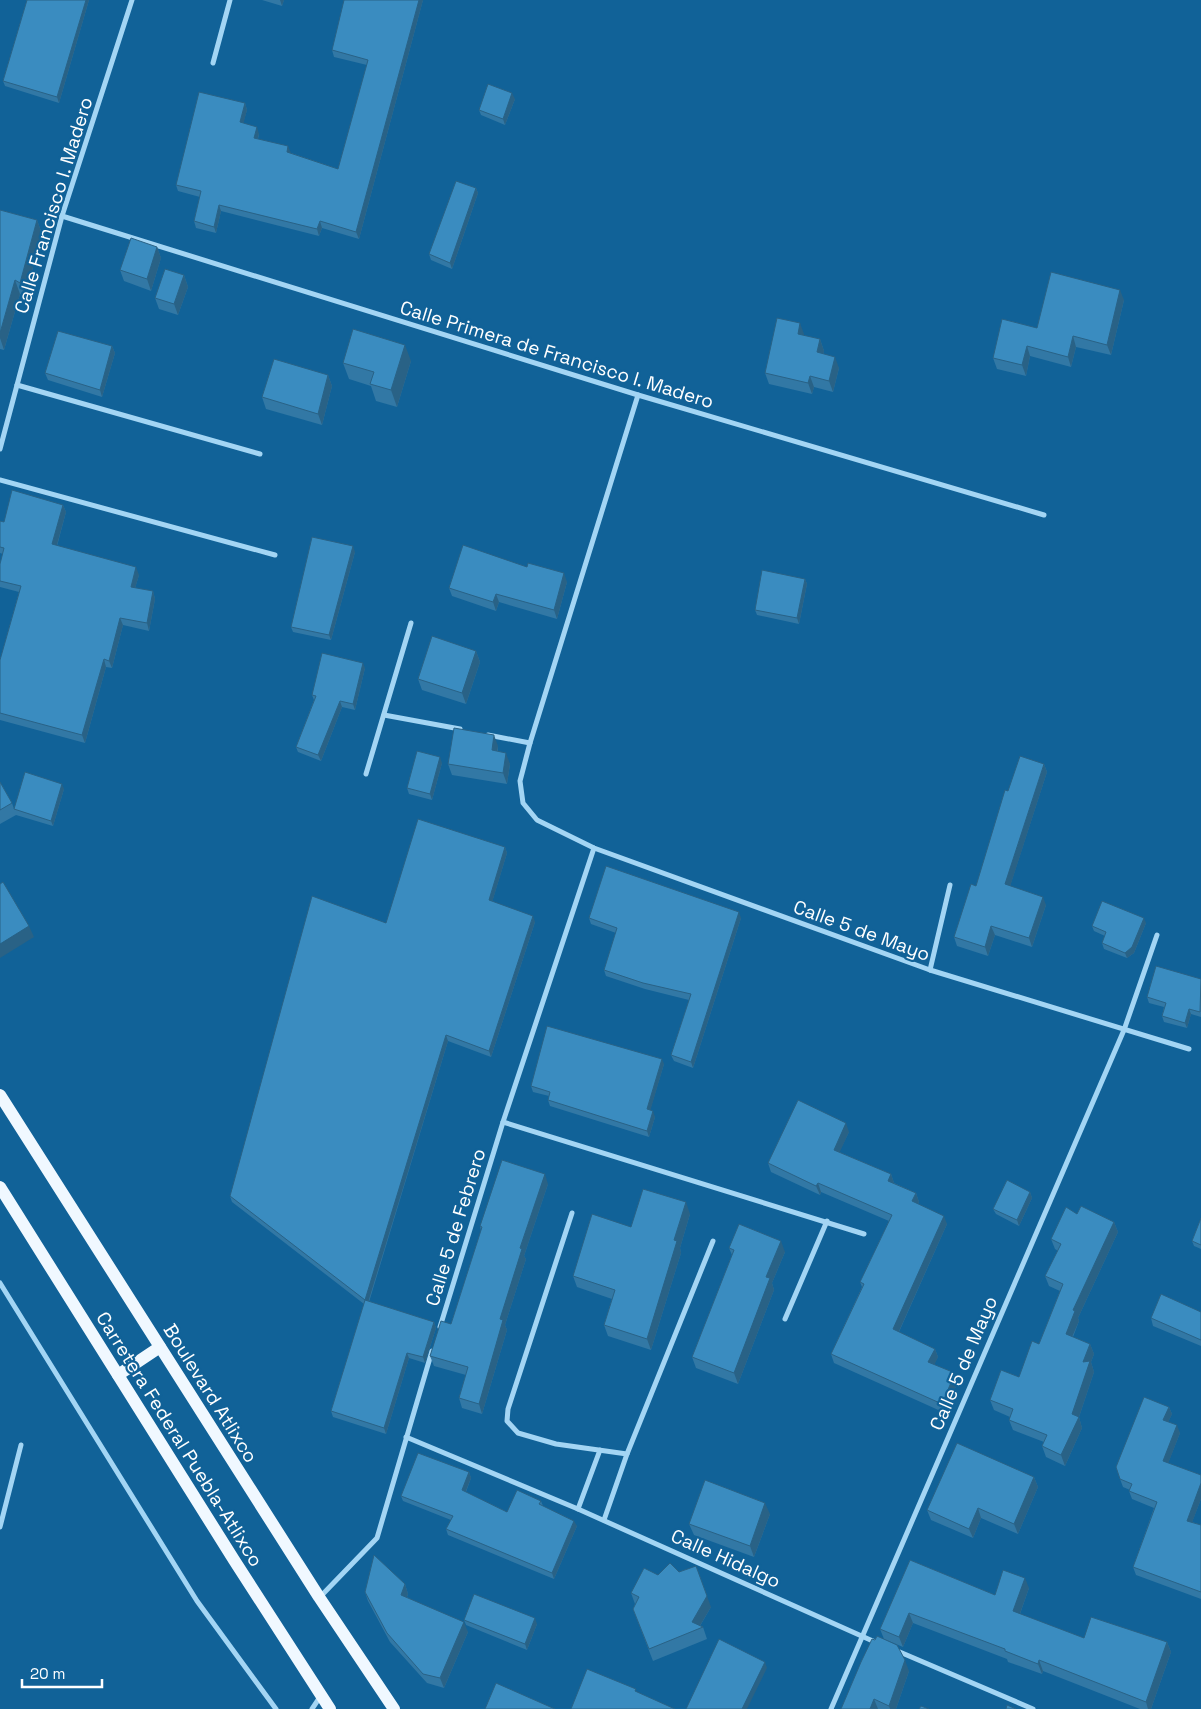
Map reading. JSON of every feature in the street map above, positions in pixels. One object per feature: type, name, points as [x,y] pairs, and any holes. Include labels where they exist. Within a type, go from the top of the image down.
[{"type":"main road","name":"Boulevard Atlixco","points":[[0,1095],[319,1597],[394,1709]]},
{"type":"main road","name":"Carretera Federal Puebla-Atlixco","points":[[0,1187],[330,1709]]},
{"type":"main road","points":[[118,1375],[160,1347]]},
{"type":"street","name":"Calle Francisco I. Madero","points":[[0,449],[62,216],[132,0]]},
{"type":"street","points":[[213,63],[230,0]]},
{"type":"street","name":"Calle Primera de Francisco I. Madero","points":[[62,216],[638,395],[1044,515]]},
{"type":"street","points":[[18,384],[260,454]]},
{"type":"street","name":"Calle 5 de Mayo","points":[[638,395],[530,742],[520,781],[523,803],[537,820],[594,848],[930,970],[1188,1049]]},
{"type":"street","points":[[0,480],[275,555]]},
{"type":"street","points":[[366,774],[412,623]]},
{"type":"street","points":[[384,715],[471,731]]},
{"type":"street","points":[[481,733],[530,742]]},
{"type":"street","name":"Calle 5 de Febrero","points":[[437,1335],[503,1122],[594,848]]},
{"type":"street","points":[[930,970],[950,885]]},
{"type":"street","points":[[1124,1030],[1157,935]]},
{"type":"street","name":"Calle 5 de Mayo","points":[[831,1709],[861,1635],[1124,1030]]},
{"type":"street","points":[[503,1122],[864,1234]]},
{"type":"street","points":[[572,1213],[508,1409],[507,1421],[518,1433],[556,1444],[627,1454]]},
{"type":"street","points":[[785,1319],[827,1221]]},
{"type":"street","points":[[604,1520],[627,1454],[713,1241]]},
{"type":"street","points":[[0,1283],[197,1601],[276,1709]]},
{"type":"street","points":[[319,1597],[376,1538],[434,1345]]},
{"type":"street","name":"Calle Hidalgo","points":[[406,1438],[604,1520],[879,1643]]},
{"type":"street","points":[[0,1527],[21,1445]]},
{"type":"street","points":[[578,1509],[600,1450]]},
{"type":"street","points":[[888,1647],[1033,1709]]},
{"type":"street","points":[[312,1709],[321,1696]]},
{"type":"building","points":[[27,0],[86,0],[57,97],[3,81]]},
{"type":"building","points":[[344,0],[419,0],[356,232],[320,221],[317,229],[219,205],[214,227],[194,221],[201,191],[176,185],[199,92],[245,103],[240,122],[257,127],[254,138],[288,146],[287,152],[338,169],[368,60],[332,50]]},
{"type":"building","points":[[488,84],[512,93],[503,119],[479,110]]},
{"type":"building","points":[[456,181],[476,188],[450,263],[429,254]]},
{"type":"building","points":[[0,210],[37,220],[20,283],[15,280],[0,333]]},
{"type":"building","points":[[131,238],[157,247],[147,279],[120,270]]},
{"type":"building","points":[[165,269],[184,275],[174,304],[155,298]]},
{"type":"building","points":[[1051,272],[1120,290],[1107,345],[1073,336],[1068,357],[1027,346],[1022,365],[993,358],[1002,319],[1037,328]]},
{"type":"building","points":[[777,318],[800,323],[798,334],[820,339],[817,352],[835,357],[829,381],[810,376],[808,383],[765,373]]},
{"type":"building","points":[[353,329],[405,345],[391,390],[370,384],[374,372],[343,363]]},
{"type":"building","points":[[58,331],[112,346],[100,390],[45,373]]},
{"type":"building","points":[[274,359],[328,375],[318,414],[262,397]]},
{"type":"building","points":[[12,490],[63,505],[52,544],[136,567],[131,587],[153,591],[147,623],[120,618],[109,661],[104,659],[82,735],[0,713],[0,660],[21,586],[0,581],[0,564],[4,548],[0,547],[0,521],[4,522]]},
{"type":"building","points":[[312,537],[353,546],[329,635],[291,627]]},
{"type":"building","points":[[463,545],[527,567],[528,563],[564,573],[554,610],[496,594],[493,602],[449,588]]},
{"type":"building","points":[[762,570],[805,579],[797,618],[755,610]]},
{"type":"building","points":[[432,636],[476,651],[462,693],[418,679]]},
{"type":"building","points":[[322,653],[363,663],[353,704],[340,701],[318,755],[296,747],[316,696],[312,695]]},
{"type":"building","points":[[454,728],[494,735],[492,750],[506,753],[503,773],[448,764]]},
{"type":"building","points":[[417,751],[440,757],[430,794],[407,788]]},
{"type":"building","points":[[1020,756],[1044,764],[1005,884],[1043,897],[1029,938],[991,926],[985,947],[954,937],[971,884],[976,886],[1005,790],[1008,791]]},
{"type":"building","points":[[25,772],[62,784],[51,821],[14,809]]},
{"type":"building","points":[[0,782],[12,803],[0,810]]},
{"type":"building","points":[[418,819],[505,847],[489,900],[533,916],[489,1051],[446,1035],[365,1300],[230,1196],[312,896],[386,923]]},
{"type":"building","points":[[606,866],[739,912],[691,1062],[671,1055],[691,994],[643,983],[604,970],[617,928],[589,918]]},
{"type":"building","points":[[3,882],[29,926],[0,944],[0,884]]},
{"type":"building","points":[[1102,901],[1144,918],[1132,947],[1125,953],[1102,943],[1106,932],[1092,926]]},
{"type":"building","points":[[1156,966],[1201,979],[1200,1012],[1189,1009],[1185,1023],[1162,1016],[1166,1003],[1147,997]]},
{"type":"building","points":[[547,1026],[662,1059],[647,1109],[653,1111],[647,1131],[548,1100],[550,1092],[531,1086]]},
{"type":"building","points":[[798,1100],[846,1123],[834,1150],[891,1174],[888,1181],[916,1193],[912,1201],[944,1216],[893,1329],[935,1349],[928,1362],[955,1373],[942,1404],[831,1354],[864,1284],[860,1282],[892,1215],[818,1183],[816,1186],[768,1163]]},
{"type":"building","points":[[502,1160],[545,1174],[520,1248],[522,1249],[500,1319],[503,1320],[479,1404],[459,1398],[468,1367],[430,1356],[441,1321],[451,1324]]},
{"type":"building","points":[[1007,1180],[1030,1192],[1017,1220],[993,1209]]},
{"type":"building","points":[[643,1189],[686,1202],[674,1240],[677,1241],[647,1339],[604,1325],[615,1290],[573,1276],[592,1214],[631,1227]]},
{"type":"building","points":[[1081,1206],[1114,1222],[1073,1310],[1075,1311],[1066,1334],[1090,1344],[1083,1362],[1090,1361],[1072,1414],[1079,1417],[1061,1455],[1042,1446],[1047,1435],[1009,1420],[1013,1409],[990,1400],[1001,1370],[1019,1377],[1032,1341],[1039,1344],[1063,1284],[1045,1276],[1061,1244],[1051,1239],[1066,1207],[1077,1214]]},
{"type":"building","points":[[1201,1218],[1201,1245],[1192,1241]]},
{"type":"building","points":[[739,1224],[781,1241],[766,1277],[770,1278],[734,1373],[692,1357],[734,1250],[729,1248]]},
{"type":"building","points":[[1161,1294],[1201,1312],[1201,1340],[1151,1318]]},
{"type":"building","points":[[365,1300],[434,1322],[423,1357],[407,1353],[384,1428],[331,1411]]},
{"type":"building","points":[[1144,1397],[1169,1407],[1163,1420],[1177,1425],[1163,1461],[1201,1475],[1201,1483],[1187,1521],[1201,1525],[1201,1592],[1133,1567],[1157,1502],[1129,1491],[1132,1484],[1120,1479],[1116,1467]]},
{"type":"building","points":[[957,1443],[1034,1477],[1014,1524],[978,1508],[969,1529],[927,1510]]},
{"type":"building","points":[[418,1453],[469,1472],[462,1490],[507,1512],[517,1490],[541,1501],[539,1504],[574,1521],[552,1573],[446,1529],[453,1516],[401,1496]]},
{"type":"building","points":[[705,1480],[765,1503],[750,1546],[689,1524]]},
{"type":"building","points":[[374,1555],[405,1584],[401,1595],[464,1622],[440,1678],[423,1674],[387,1633],[365,1592]]},
{"type":"building","points":[[910,1560],[995,1595],[1003,1570],[1025,1578],[1013,1611],[1084,1638],[1091,1617],[1167,1642],[1146,1702],[1039,1660],[1038,1664],[1005,1651],[1005,1649],[909,1613],[899,1637],[880,1629]]},
{"type":"building","points":[[670,1563],[679,1572],[696,1566],[707,1596],[692,1622],[703,1627],[649,1649],[633,1609],[639,1597],[631,1593],[644,1568],[658,1575]]},
{"type":"building","points":[[474,1594],[535,1618],[525,1644],[464,1620]]},
{"type":"building","points":[[877,1636],[897,1645],[905,1660],[889,1706],[874,1699],[870,1709],[841,1709],[872,1639],[875,1640]]},
{"type":"building","points":[[719,1639],[765,1662],[742,1709],[686,1709]]},
{"type":"building","points":[[587,1669],[636,1689],[635,1691],[675,1709],[571,1709]]},
{"type":"building","points":[[496,1683],[555,1709],[485,1709]]},
{"type":"building","points":[[1007,1705],[1016,1709],[1006,1709]]}]
